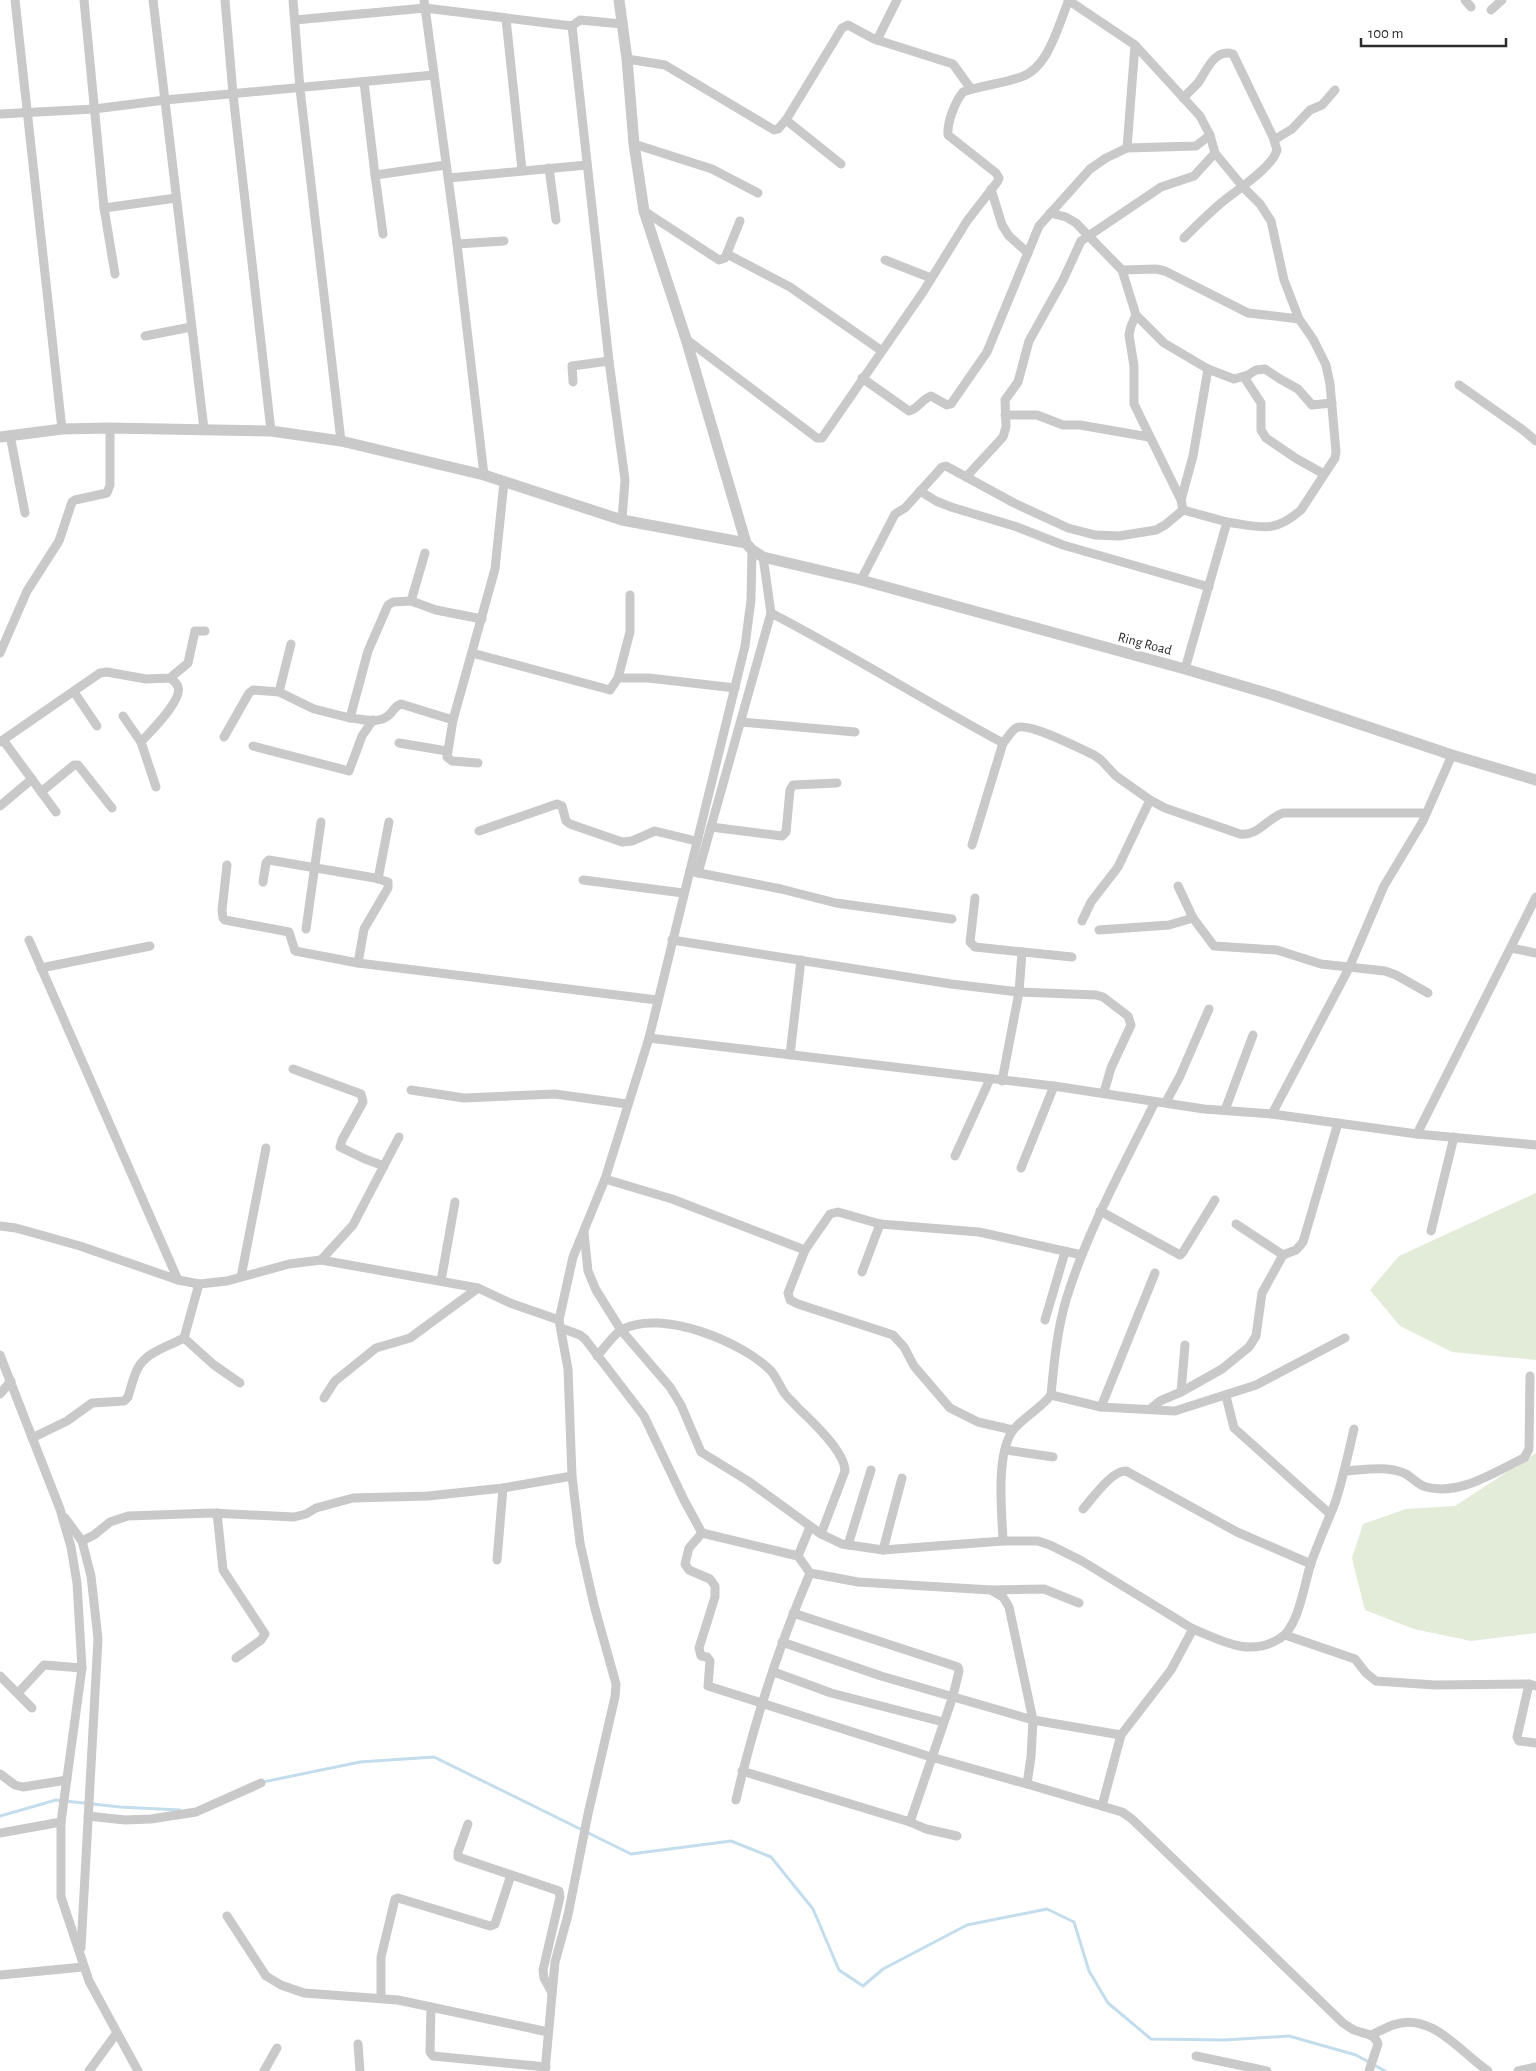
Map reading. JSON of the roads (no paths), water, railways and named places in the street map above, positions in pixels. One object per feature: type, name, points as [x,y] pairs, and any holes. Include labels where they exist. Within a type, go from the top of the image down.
[{"type":"street","points":[[15,0],[62,429]]},
{"type":"street","points":[[84,0],[104,208],[114,274]]},
{"type":"street","points":[[153,0],[204,429]]},
{"type":"street","points":[[225,0],[232,94],[271,431]]},
{"type":"street","points":[[293,0],[300,89],[341,441]]},
{"type":"street","points":[[431,2007],[430,2052],[433,2056],[546,2069],[555,1962],[568,1915],[588,1814],[615,1697],[614,1676],[594,1605],[580,1543],[572,1476],[568,1369],[560,1324],[573,1257],[605,1179],[649,1038],[688,872],[745,646],[751,600],[749,547],[686,339],[644,211],[634,144],[627,59],[619,0]]},
{"type":"street","points":[[877,40],[897,0]]},
{"type":"street","points":[[686,339],[817,438],[822,438],[967,222],[998,181],[998,175],[948,135],[949,124],[958,98],[963,92],[970,89],[1019,78],[1033,71],[1046,55],[1069,0],[1135,46],[1200,116],[1210,135],[1215,153],[1260,204],[1274,226],[1284,280],[1299,319],[1313,339],[1326,365],[1332,403],[1335,458],[1301,510],[1282,524],[1266,528],[1227,522],[1183,510]]},
{"type":"street","points":[[1491,10],[1502,0]]},
{"type":"street","points":[[295,20],[425,4],[506,19],[572,26],[580,20],[622,24]]},
{"type":"street","points":[[425,4],[449,178],[484,475]]},
{"type":"street","points":[[506,19],[522,170]]},
{"type":"street","points":[[627,59],[665,65],[772,130],[778,130],[786,120],[842,28],[848,25],[863,35],[953,64],[970,89]]},
{"type":"street","points":[[572,26],[609,361],[625,480],[622,520]]},
{"type":"street","points":[[1127,148],[1135,46]]},
{"type":"street","points":[[1184,98],[1198,83],[1207,67],[1213,61],[1228,53],[1233,54],[1277,150],[1274,158],[1243,187],[1223,201],[1184,238]]},
{"type":"street","points":[[0,114],[94,109],[165,100],[300,89],[434,75]]},
{"type":"street","points":[[364,82],[383,234]]},
{"type":"street","points":[[1274,140],[1292,129],[1310,110],[1322,104],[1335,90]]},
{"type":"street","points":[[786,120],[841,164]]},
{"type":"street","points":[[862,378],[909,411],[912,411],[925,398],[931,396],[947,406],[951,404],[987,352],[1039,226],[1090,169],[1106,158],[1127,148],[1196,146],[1210,135]]},
{"type":"street","points":[[634,144],[712,169],[758,193]]},
{"type":"street","points":[[966,477],[1003,437],[1006,427],[1006,400],[1018,382],[1029,341],[1063,280],[1081,240],[1161,187],[1194,176],[1215,153]]},
{"type":"street","points":[[375,175],[446,165]]},
{"type":"street","points":[[449,178],[587,165]]},
{"type":"street","points":[[549,168],[556,220]]},
{"type":"street","points":[[991,189],[1002,225],[1010,236],[1028,253]]},
{"type":"street","points":[[104,208],[176,198]]},
{"type":"street","points":[[644,211],[720,260],[724,260],[740,221]]},
{"type":"street","points":[[1050,212],[1066,217],[1076,223],[1122,270],[1136,315],[1164,343],[1208,370],[1228,378],[1244,377],[1256,370],[1265,369],[1280,380],[1298,388],[1312,405],[1332,403]]},
{"type":"street","points":[[457,244],[504,240]]},
{"type":"street","points":[[727,254],[790,288],[882,351]]},
{"type":"street","points":[[885,260],[931,278]]},
{"type":"street","points":[[1122,270],[1156,269],[1165,271],[1248,313],[1299,319]]},
{"type":"street","points":[[1136,315],[1129,335],[1134,366],[1133,397],[1136,409],[1149,437],[1181,500],[1183,510]]},
{"type":"street","points":[[145,336],[192,327]]},
{"type":"street","points":[[573,382],[572,366],[609,361]]},
{"type":"street","points":[[1181,500],[1193,456],[1208,370]]},
{"type":"street","points":[[1244,377],[1261,403],[1260,426],[1266,438],[1296,459],[1324,474]]},
{"type":"street","points":[[1459,385],[1536,441]]},
{"type":"street","points":[[1005,415],[1037,415],[1062,425],[1080,425],[1149,437]]},
{"type":"street","points":[[0,653],[27,592],[59,541],[72,502],[109,491],[110,428]]},
{"type":"street","points":[[25,513],[5,436],[62,429],[110,428],[271,431],[341,441],[484,475],[622,520],[749,547]]},
{"type":"street","points":[[861,580],[894,514],[905,508],[941,467],[946,466],[1014,503],[1068,528],[1095,535],[1119,536],[1156,530],[1183,510]]},
{"type":"street","points":[[478,763],[452,761],[447,757],[447,751],[453,720],[495,569],[504,482]]},
{"type":"street","points":[[920,491],[936,501],[951,507],[1017,527],[1056,542],[1209,587]]},
{"type":"street","points":[[1185,669],[1227,522]]},
{"type":"street","name":"Ring Road","points":[[749,547],[763,557],[861,580],[1185,669],[1317,709],[1452,755],[1536,780]]},
{"type":"street","points":[[410,602],[425,553]]},
{"type":"street","points":[[698,873],[771,613],[763,557]]},
{"type":"street","points":[[472,653],[607,690],[613,687],[618,678],[630,632],[630,595]]},
{"type":"street","points":[[350,718],[368,651],[388,605],[393,602],[410,602],[436,610],[482,619]]},
{"type":"street","points":[[771,613],[827,642],[949,714],[1003,743]]},
{"type":"street","points":[[56,812],[2,741],[100,672],[146,679],[170,678],[188,663],[195,632],[205,632]]},
{"type":"street","points":[[278,692],[290,644]]},
{"type":"street","points":[[141,742],[166,715],[178,692],[178,686],[170,678]]},
{"type":"street","points":[[618,678],[649,678],[735,688]]},
{"type":"street","points":[[224,737],[251,691],[278,692],[314,709],[350,718],[373,720],[386,718],[396,706],[402,704],[453,720]]},
{"type":"street","points":[[74,692],[97,726]]},
{"type":"street","points":[[123,716],[141,742],[156,787]]},
{"type":"street","points":[[253,746],[349,771],[362,736],[373,720]]},
{"type":"street","points":[[741,722],[855,732]]},
{"type":"street","points":[[972,845],[1003,743],[1015,728],[1018,727],[1043,732],[1101,760],[1116,776],[1150,800],[1240,834],[1252,834],[1283,813],[1426,814]]},
{"type":"street","points":[[399,743],[447,751]]},
{"type":"street","points":[[1272,1114],[1349,968],[1384,886],[1426,814],[1452,755]]},
{"type":"street","points":[[41,792],[74,765],[78,765],[112,808]]},
{"type":"street","points":[[0,806],[32,779]]},
{"type":"street","points":[[711,827],[782,836],[786,832],[790,790],[793,785],[837,783]]},
{"type":"street","points":[[1082,921],[1091,902],[1118,867],[1150,800]]},
{"type":"street","points":[[479,831],[557,804],[562,806],[569,823],[618,841],[627,842],[655,831],[696,841]]},
{"type":"street","points":[[306,929],[321,822]]},
{"type":"street","points":[[378,879],[389,822]]},
{"type":"street","points":[[263,882],[266,863],[269,860],[388,882],[388,888],[367,923],[358,963]]},
{"type":"street","points":[[227,865],[222,910],[223,918],[225,920],[289,932],[295,951],[358,963],[657,1000]]},
{"type":"street","points":[[688,872],[781,889],[836,903],[952,919]]},
{"type":"street","points":[[583,880],[683,893]]},
{"type":"street","points":[[1178,886],[1194,918],[1214,946],[1277,950],[1313,962],[1391,973],[1428,993]]},
{"type":"street","points":[[1417,1134],[1511,948],[1532,913],[1536,897]]},
{"type":"street","points":[[975,898],[970,942],[972,946],[1072,957]]},
{"type":"street","points":[[1099,930],[1169,925],[1194,918]]},
{"type":"street","points":[[29,940],[178,1280]]},
{"type":"street","points":[[672,940],[951,984],[1020,992],[1096,995],[1103,997],[1128,1016],[1130,1022],[1130,1029],[1111,1068],[1104,1092]]},
{"type":"street","points":[[41,968],[150,946]]},
{"type":"street","points":[[1511,948],[1536,954]]},
{"type":"street","points":[[1002,1080],[1020,992],[1022,952]]},
{"type":"street","points":[[790,1055],[801,960]]},
{"type":"street","points":[[1166,1102],[1180,1076],[1209,1009]]},
{"type":"street","points":[[1225,1110],[1253,1035]]},
{"type":"street","points":[[649,1038],[1104,1092],[1204,1109],[1272,1114],[1417,1134],[1536,1145]]},
{"type":"street","points":[[293,1069],[361,1094],[363,1102],[340,1146],[384,1166]]},
{"type":"street","points":[[955,1156],[990,1079]]},
{"type":"street","points":[[1021,1168],[1054,1086]]},
{"type":"street","points":[[411,1090],[464,1098],[555,1094],[627,1104]]},
{"type":"street","points":[[1003,1541],[1001,1474],[1006,1450],[1013,1430],[1044,1404],[1051,1395],[1059,1330],[1066,1301],[1082,1254],[1100,1211],[1155,1102]]},
{"type":"street","points":[[1150,1409],[1160,1401],[1181,1392],[1222,1368],[1249,1347],[1256,1336],[1262,1292],[1283,1255],[1296,1250],[1303,1242],[1338,1123]]},
{"type":"street","points":[[321,1260],[353,1226],[399,1137]]},
{"type":"street","points":[[1431,1231],[1454,1137]]},
{"type":"street","points":[[241,1277],[266,1148]]},
{"type":"street","points":[[605,1179],[672,1198],[805,1250]]},
{"type":"street","points":[[1100,1211],[1180,1255],[1184,1252],[1215,1200]]},
{"type":"street","points":[[441,1281],[455,1202]]},
{"type":"street","points":[[1013,1430],[978,1422],[950,1408],[914,1366],[904,1347],[892,1335],[798,1304],[790,1300],[788,1293],[805,1250],[832,1213],[842,1212],[880,1224],[979,1232],[1065,1252],[1082,1254]]},
{"type":"street","points":[[862,1272],[880,1224]]},
{"type":"street","points":[[1236,1224],[1283,1255]]},
{"type":"street","points":[[0,1226],[16,1228],[80,1246],[178,1280],[199,1284],[241,1277],[306,1261],[321,1260],[478,1288],[560,1324],[580,1335],[644,1416],[684,1500],[702,1532],[798,1556],[810,1573],[858,1582],[991,1590],[1044,1589],[1079,1603]]},
{"type":"street","points":[[584,1230],[589,1277],[621,1330],[670,1387],[682,1406],[701,1452],[748,1481],[821,1534],[848,1545],[884,1550],[1003,1541],[1038,1541],[1082,1561],[1193,1629],[1241,1648],[1254,1647],[1281,1639],[1291,1628],[1311,1564],[1345,1471],[1354,1429]]},
{"type":"street","points":[[1045,1320],[1065,1252]]},
{"type":"street","points":[[1101,1406],[1155,1273]]},
{"type":"street","points":[[32,1438],[66,1421],[92,1403],[124,1401],[128,1397],[143,1360],[149,1355],[184,1338],[199,1284]]},
{"type":"street","points":[[324,1398],[336,1381],[376,1348],[410,1338],[478,1288]]},
{"type":"street","points":[[597,1356],[621,1330],[633,1324],[670,1323],[717,1337],[757,1360],[771,1372],[784,1393],[820,1430],[846,1465],[846,1471],[821,1534]]},
{"type":"street","points":[[184,1338],[214,1365],[240,1383]]},
{"type":"street","points":[[1051,1395],[1101,1406],[1175,1411],[1256,1386],[1345,1338]]},
{"type":"street","points":[[1181,1392],[1185,1345]]},
{"type":"street","points":[[0,1355],[60,1509],[71,1547],[77,1583],[82,1668],[61,1822],[61,1897],[83,1967],[93,1990],[138,2071]]},
{"type":"street","points":[[1345,1471],[1376,1469],[1396,1471],[1406,1474],[1420,1485],[1443,1489],[1467,1485],[1524,1458],[1529,1449],[1530,1376]]},
{"type":"street","points":[[0,1394],[11,1381]]},
{"type":"street","points":[[1226,1396],[1234,1428],[1330,1514]]},
{"type":"street","points":[[1006,1450],[1053,1457]]},
{"type":"street","points":[[848,1545],[871,1470]]},
{"type":"street","points":[[1083,1509],[1114,1474],[1126,1471],[1237,1532],[1311,1564]]},
{"type":"street","points":[[82,1541],[120,1518],[216,1513],[294,1518],[316,1508],[353,1498],[428,1496],[503,1488],[572,1476]]},
{"type":"street","points":[[884,1550],[902,1478]]},
{"type":"street","points":[[497,1560],[503,1488]]},
{"type":"street","points":[[60,1509],[82,1541],[91,1576],[98,1639],[88,1782],[80,1954]]},
{"type":"street","points":[[216,1513],[223,1570],[265,1634],[264,1638],[236,1658]]},
{"type":"street","points":[[798,1556],[810,1527]]},
{"type":"street","points":[[702,1532],[689,1548],[685,1564],[689,1570],[710,1579],[715,1586],[715,1597],[699,1648],[700,1656],[707,1657],[710,1661],[708,1686],[931,1757],[1122,1812],[1132,1819],[1343,2023],[1354,2030],[1371,2035],[1377,2040],[1378,2044],[1369,2071]]},
{"type":"street","points":[[736,1800],[742,1771],[782,1642],[810,1573]]},
{"type":"street","points":[[991,1590],[1003,1597],[1009,1607],[1033,1720],[1027,1784]]},
{"type":"street","points":[[793,1613],[956,1666],[959,1670],[953,1696],[910,1822]]},
{"type":"street","points":[[1102,1806],[1120,1736],[1171,1670],[1193,1629]]},
{"type":"street","points":[[1284,1635],[1355,1660],[1371,1679],[1376,1681],[1435,1685],[1532,1685],[1517,1737],[1519,1741],[1536,1743]]},
{"type":"street","points":[[782,1642],[881,1676],[1033,1720],[1120,1736]]},
{"type":"street","points":[[18,1693],[44,1664],[82,1668]]},
{"type":"street","points":[[774,1672],[831,1693],[943,1722]]},
{"type":"street","points":[[0,1676],[32,1708]]},
{"type":"street","points":[[742,1771],[910,1822],[926,1829],[958,1836]]},
{"type":"street","points":[[0,1774],[15,1785],[23,1787],[67,1780]]},
{"type":"street","points":[[88,1813],[134,1820],[196,1812],[261,1783]]},
{"type":"street","points":[[0,1833],[61,1822]]},
{"type":"street","points":[[468,1824],[458,1857],[557,1889],[560,1894],[543,1970],[544,1978],[552,1993]]},
{"type":"street","points":[[381,1998],[381,1957],[395,1899],[398,1898],[490,1926],[494,1924],[511,1875]]},
{"type":"street","points":[[227,1916],[266,1976],[281,1985],[304,1993],[398,2000],[548,2032]]},
{"type":"street","points":[[0,1975],[83,1967]]},
{"type":"street","points":[[1371,2035],[1394,2024],[1413,2022],[1427,2026],[1454,2043],[1488,2071]]},
{"type":"street","points":[[89,2071],[116,2034]]},
{"type":"street","points":[[358,2044],[360,2071]]},
{"type":"street","points":[[264,2071],[277,2048]]},
{"type":"street","points":[[1196,2056],[1267,2071]]},
{"type":"street","points":[[1518,2071],[1536,2067]]},
{"type":"waterway","points":[[263,1782],[360,1762],[434,1757],[631,1854],[731,1841],[771,1857],[813,1909],[839,1970],[863,1986],[883,1969],[967,1925],[1047,1909],[1074,1922],[1089,1971],[1108,2003],[1151,2039],[1225,2040],[1289,2036],[1356,2055],[1385,2071]]},
{"type":"waterway","points":[[0,1816],[56,1800],[120,1807],[180,1810]]}]
